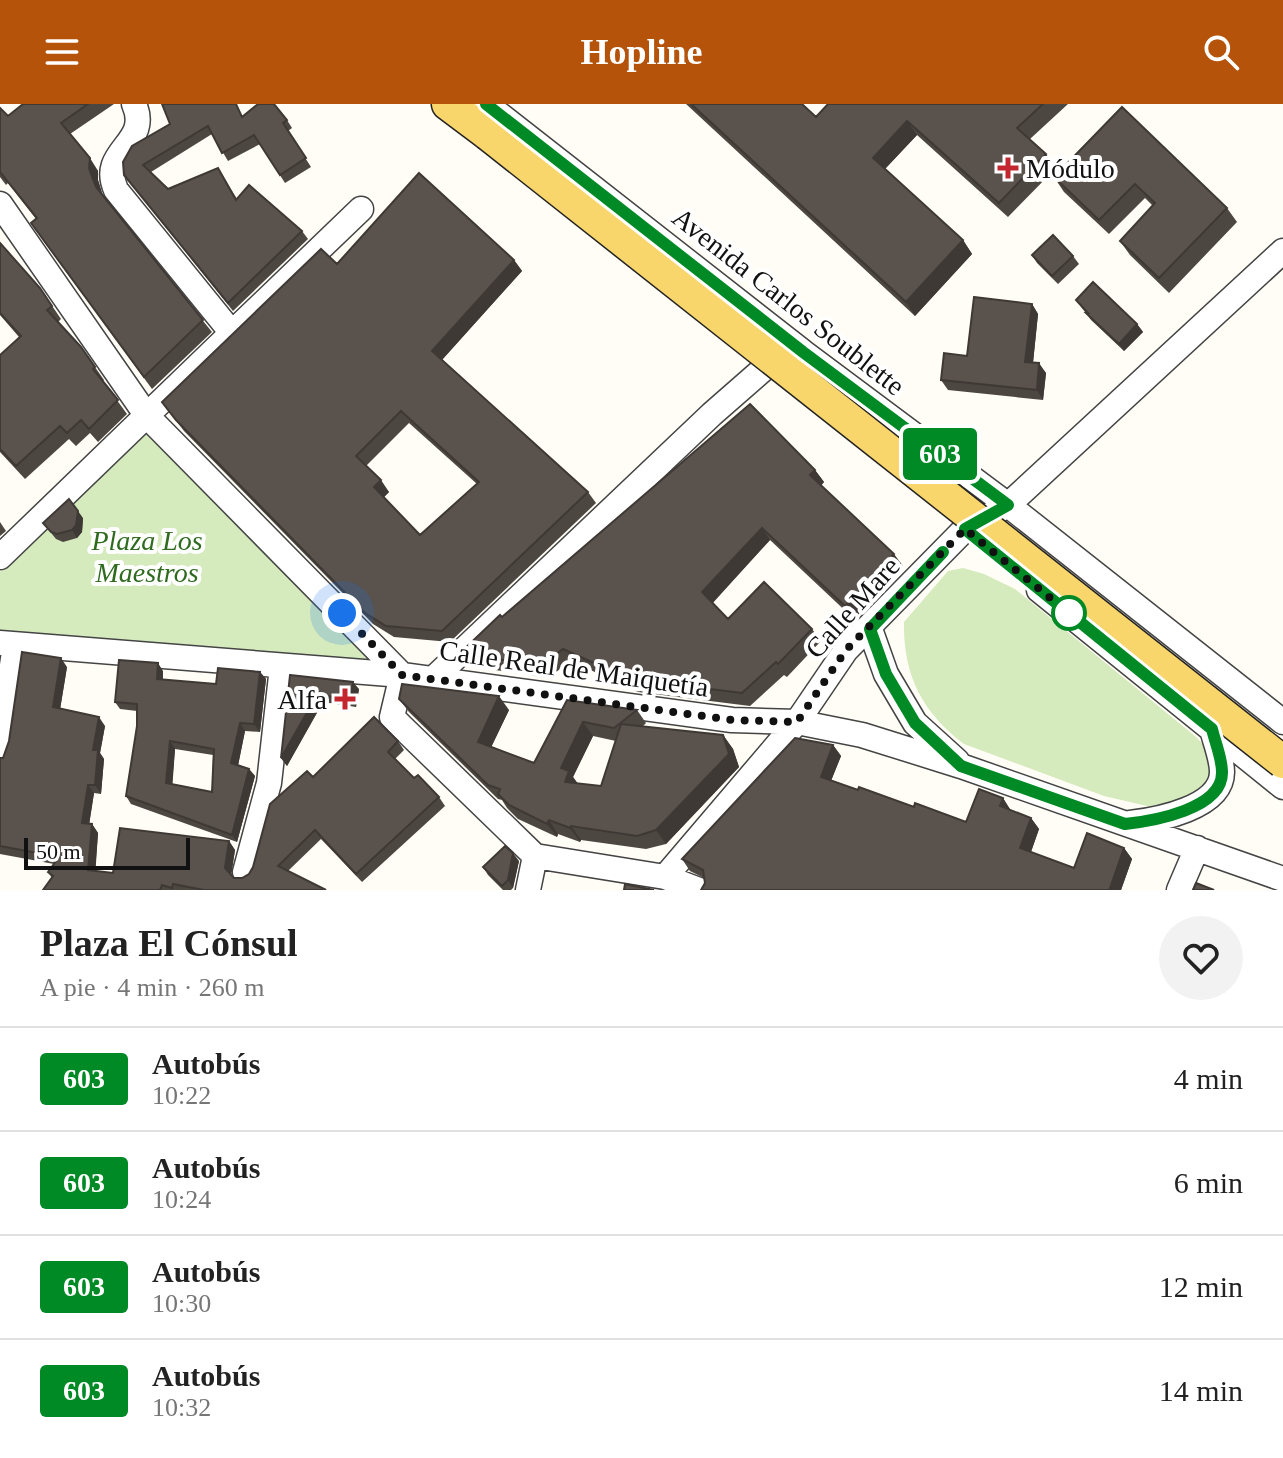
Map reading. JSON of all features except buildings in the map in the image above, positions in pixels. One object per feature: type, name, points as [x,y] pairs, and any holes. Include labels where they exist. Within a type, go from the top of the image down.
[{"type":"main road","points":[[448,104],[1283,762]]},
{"type":"main road","points":[[477,104],[493,123],[1283,746]]},
{"type":"street","points":[[134,104],[139,124],[135,135],[112,163],[110,178],[116,190],[232,333]]},
{"type":"street","points":[[448,104],[481,146],[768,365],[1283,787]]},
{"type":"street","name":"Avenida Carlos Soublette","points":[[486,104],[803,352],[1008,505],[1283,722]]},
{"type":"street","points":[[0,204],[147,416],[402,675],[392,717],[535,856],[665,877],[699,890]]},
{"type":"street","points":[[0,557],[361,209]]},
{"type":"street","name":"Calle Mare","points":[[665,877],[797,722],[846,650],[965,529],[1008,505],[1283,251]]},
{"type":"street","points":[[433,679],[712,414],[768,365]]},
{"type":"street","points":[[870,629],[886,674],[915,723],[961,766]]},
{"type":"street","points":[[0,747],[7,644]]},
{"type":"street","name":"Calle Real de Maiquetía","points":[[7,644],[402,675],[732,720],[797,722],[862,735],[961,766],[1283,879]]},
{"type":"street","points":[[245,872],[269,783],[282,667]]},
{"type":"street","points":[[1125,824],[1150,821],[1201,804],[1218,787],[1222,773],[1212,729]]},
{"type":"street","points":[[1179,890],[1197,848]]},
{"type":"street","points":[[528,890],[535,856]]},
{"type":"green space","name":"Plaza Los Maestros","points":[[146,434],[379,663],[0,630],[0,572]]},
{"type":"green space","points":[[963,568],[1015,589],[1195,736],[1207,748],[1211,774],[1200,791],[1167,805],[1147,806],[1104,796],[964,744],[949,732],[926,705],[911,675],[904,622],[948,571]]},
{"type":"bus line","name":"603","points":[[486,104],[803,352],[1008,505],[965,529],[1212,729],[1222,773],[1218,787],[1201,804],[1150,821],[1125,824],[961,766],[915,723],[886,674],[870,629],[943,552]]},
{"type":"place","name":"Módulo","points":[[1008,168]]},
{"type":"place","name":"Alfa","points":[[345,699]]},
{"type":"route","points":[[342,613],[402,675],[732,720],[797,722],[846,650],[965,529],[1069,613]]}]
